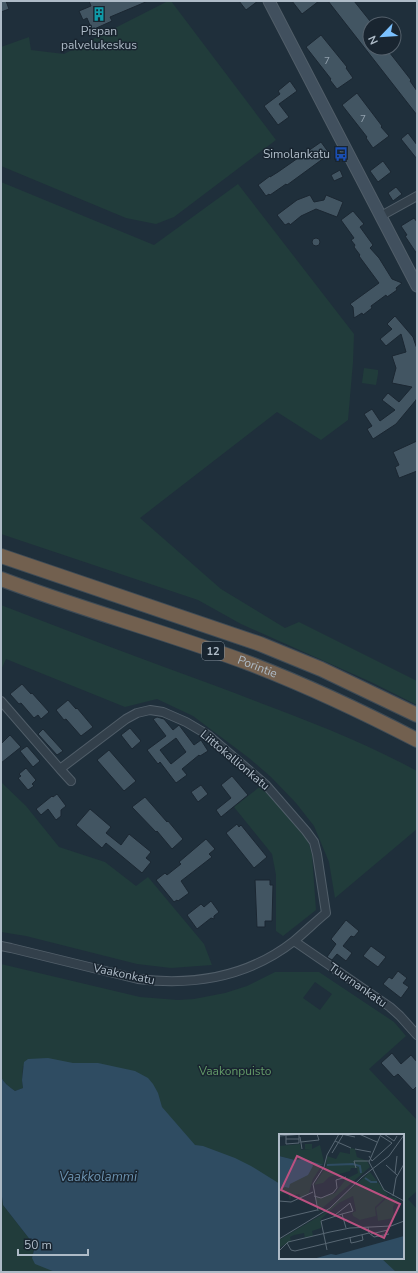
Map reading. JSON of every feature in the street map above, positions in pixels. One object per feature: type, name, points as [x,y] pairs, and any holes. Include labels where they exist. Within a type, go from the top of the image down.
[{"type":"highway","name":"Porintie","points":[[1,556],[260,644],[322,669],[417,715]]},
{"type":"highway","name":"Porintie","points":[[1,579],[252,664],[350,706],[417,740]]},
{"type":"street","points":[[269,1],[417,286]]},
{"type":"street","points":[[381,216],[417,196]]},
{"type":"street","points":[[1,701],[71,781]]},
{"type":"street","name":"Liittokallionkatu","points":[[60,770],[120,723],[137,713],[150,710],[164,712],[186,722],[208,735],[240,761],[266,785],[306,831],[314,842],[317,854],[326,912]]},
{"type":"street","name":"Vaakonkatu","points":[[1,946],[138,979],[160,982],[189,982],[224,976],[249,968],[294,941],[326,912]]},
{"type":"street","name":"Tuurnankatu","points":[[294,941],[390,1007],[417,1035]]},
{"type":"green space","points":[[168,1],[171,1],[276,140],[174,217],[156,224],[126,218],[1,166],[1,47],[29,37],[31,50],[64,54]]},
{"type":"green space","points":[[1,182],[154,245],[238,184],[354,334],[348,420],[321,440],[277,412],[140,518],[221,589],[285,628],[299,622],[417,681],[417,705],[371,682],[241,624],[198,600],[1,534]]},
{"type":"green space","points":[[364,368],[378,370],[376,385],[362,383]]},
{"type":"green space","points":[[1,605],[318,725],[393,758],[417,771],[417,829],[335,898],[329,862],[314,826],[296,803],[271,777],[249,758],[193,716],[157,699],[125,707],[6,659],[1,670]]},
{"type":"green space","points":[[1,782],[26,806],[59,847],[105,862],[136,886],[148,877],[204,944],[212,965],[171,968],[137,964],[26,936],[1,932]]},
{"type":"green space","points":[[262,785],[306,837],[312,855],[316,910],[283,936],[276,931],[276,875],[272,854],[234,807]]},
{"type":"green space","name":"Vaakonpuisto","points":[[1,964],[140,997],[178,1000],[194,999],[225,993],[247,986],[275,972],[319,972],[394,1022],[406,1036],[369,1069],[417,1120],[417,1191],[408,1199],[417,1209],[417,1272],[328,1272],[311,1259],[404,1259],[404,1134],[279,1134],[279,1234],[23,1066],[23,1088],[15,1091],[3,1081],[1,1074]],"holes":[[[315,982],[332,994],[320,1010],[303,998]]]},
{"type":"green space","points":[[1,1192],[3,1205],[35,1246],[32,1258],[55,1272],[1,1272]]},
{"type":"water","name":"Vaakkolammi","points":[[48,1058],[73,1063],[98,1063],[135,1071],[148,1078],[158,1093],[162,1107],[195,1145],[203,1146],[235,1158],[279,1183],[279,1259],[382,1259],[396,1272],[55,1272],[35,1264],[32,1258],[35,1246],[3,1205],[1,1076],[5,1083],[15,1091],[23,1088],[22,1080],[24,1062],[28,1059]]},
{"type":"building","points":[[1,1],[6,1],[9,9],[1,12]]},
{"type":"building","name":"Pispan palvelukeskus","points":[[89,1],[148,1],[110,17],[112,21],[92,30],[87,18],[83,20],[79,11],[91,6]]},
{"type":"building","points":[[239,1],[258,1],[246,10]]},
{"type":"building","points":[[292,1],[319,1],[302,14]]},
{"type":"building","points":[[328,1],[354,1],[366,16],[362,16],[362,45]]},
{"type":"building","points":[[321,35],[347,67],[346,68],[353,78],[337,89],[306,47]]},
{"type":"building","points":[[371,56],[392,56],[411,80],[410,81],[417,91],[417,115]]},
{"type":"building","points":[[290,81],[297,91],[279,104],[289,117],[278,125],[264,106],[280,94],[278,91]]},
{"type":"building","points":[[357,93],[389,136],[373,148],[366,138],[367,137],[342,105]]},
{"type":"building","points":[[408,133],[417,145],[417,159],[401,139]]},
{"type":"building","points":[[321,142],[329,153],[323,157],[324,158],[287,185],[286,184],[270,195],[269,194],[266,196],[258,185]]},
{"type":"building","points":[[383,161],[391,172],[378,182],[370,171]]},
{"type":"building","points":[[340,170],[343,177],[334,181],[331,175]]},
{"type":"building","points":[[396,187],[402,194],[393,201],[388,193]]},
{"type":"building","points":[[310,195],[314,202],[324,200],[326,195],[343,202],[337,217],[316,209],[301,216],[290,225],[289,223],[285,225],[277,215],[297,200]]},
{"type":"building","points":[[353,211],[364,224],[360,227],[373,245],[370,248],[379,258],[392,279],[402,283],[396,288],[397,290],[387,297],[386,295],[371,306],[372,308],[363,315],[362,313],[354,318],[353,307],[350,304],[379,283],[359,256],[360,255],[354,247],[355,245],[351,240],[354,238],[341,220]]},
{"type":"building","points":[[414,218],[417,222],[417,254],[405,236],[407,235],[401,226]]},
{"type":"building","points":[[314,238],[318,238],[320,242],[318,246],[314,246],[312,244],[312,240]]},
{"type":"building","points":[[395,316],[413,337],[417,349],[417,397],[396,424],[373,439],[367,429],[372,426],[364,414],[372,409],[380,421],[395,410],[382,400],[388,393],[399,402],[412,387],[392,383],[396,368],[392,356],[406,352],[401,334],[386,346],[380,339],[392,329],[387,324]]},
{"type":"building","points":[[417,441],[417,471],[399,478],[395,467],[399,465],[393,452]]},
{"type":"building","points":[[22,684],[49,712],[41,719],[38,715],[34,718],[21,703],[19,704],[10,694]]},
{"type":"building","points":[[68,700],[93,727],[81,736],[56,710]]},
{"type":"building","points":[[157,717],[164,719],[173,730],[179,725],[194,745],[201,740],[208,751],[200,756],[199,755],[182,769],[187,775],[176,783],[160,762],[158,764],[147,750],[166,736],[153,719]],"holes":[[[176,738],[186,752],[171,764],[160,750]]]},
{"type":"building","points":[[130,728],[141,741],[132,749],[121,735]]},
{"type":"building","points":[[43,729],[63,751],[57,755],[38,734]]},
{"type":"building","points":[[10,735],[21,747],[1,763],[1,744]]},
{"type":"building","points":[[27,746],[40,761],[33,767],[20,751]]},
{"type":"building","points":[[109,750],[136,781],[124,791],[97,760]]},
{"type":"building","points":[[26,768],[36,780],[32,784],[34,786],[28,790],[18,778],[21,776],[19,774]]},
{"type":"building","points":[[232,776],[248,795],[221,817],[216,810],[231,798],[221,785]]},
{"type":"building","points":[[201,785],[208,794],[198,802],[191,792]]},
{"type":"building","points":[[57,794],[66,806],[61,810],[61,816],[56,820],[48,809],[41,815],[36,809],[52,796],[53,797]]},
{"type":"building","points":[[145,797],[183,839],[172,849],[157,831],[156,832],[132,807]]},
{"type":"building","points":[[90,809],[111,827],[106,833],[121,845],[129,834],[151,852],[146,858],[151,862],[142,873],[106,843],[102,848],[76,825]]},
{"type":"building","points":[[237,824],[239,827],[241,825],[267,857],[254,868],[226,833]]},
{"type":"building","points":[[206,839],[215,849],[209,854],[212,857],[181,881],[189,893],[178,901],[177,900],[174,902],[156,880],[165,873],[167,875],[181,864],[179,862]]},
{"type":"building","points":[[255,880],[270,880],[270,885],[273,885],[272,921],[265,921],[265,927],[257,927]]},
{"type":"building","points":[[211,901],[219,912],[214,916],[214,919],[211,918],[197,929],[187,915],[201,904],[204,907]]},
{"type":"building","points":[[346,920],[359,931],[354,937],[351,936],[343,946],[352,953],[346,961],[337,954],[332,960],[327,957],[336,944],[331,939]]},
{"type":"building","points":[[371,946],[386,957],[378,967],[363,956]]},
{"type":"building","points":[[398,971],[407,978],[403,983],[409,987],[401,998],[383,984],[389,977],[392,979]]},
{"type":"building","points":[[392,1053],[401,1064],[411,1055],[417,1062],[417,1086],[413,1090],[398,1074],[394,1077],[381,1063]]},
{"type":"place","name":"Pispan palvelukeskus","points":[[99,14]]},
{"type":"place","name":"Simolankatu","points":[[341,154]]}]
